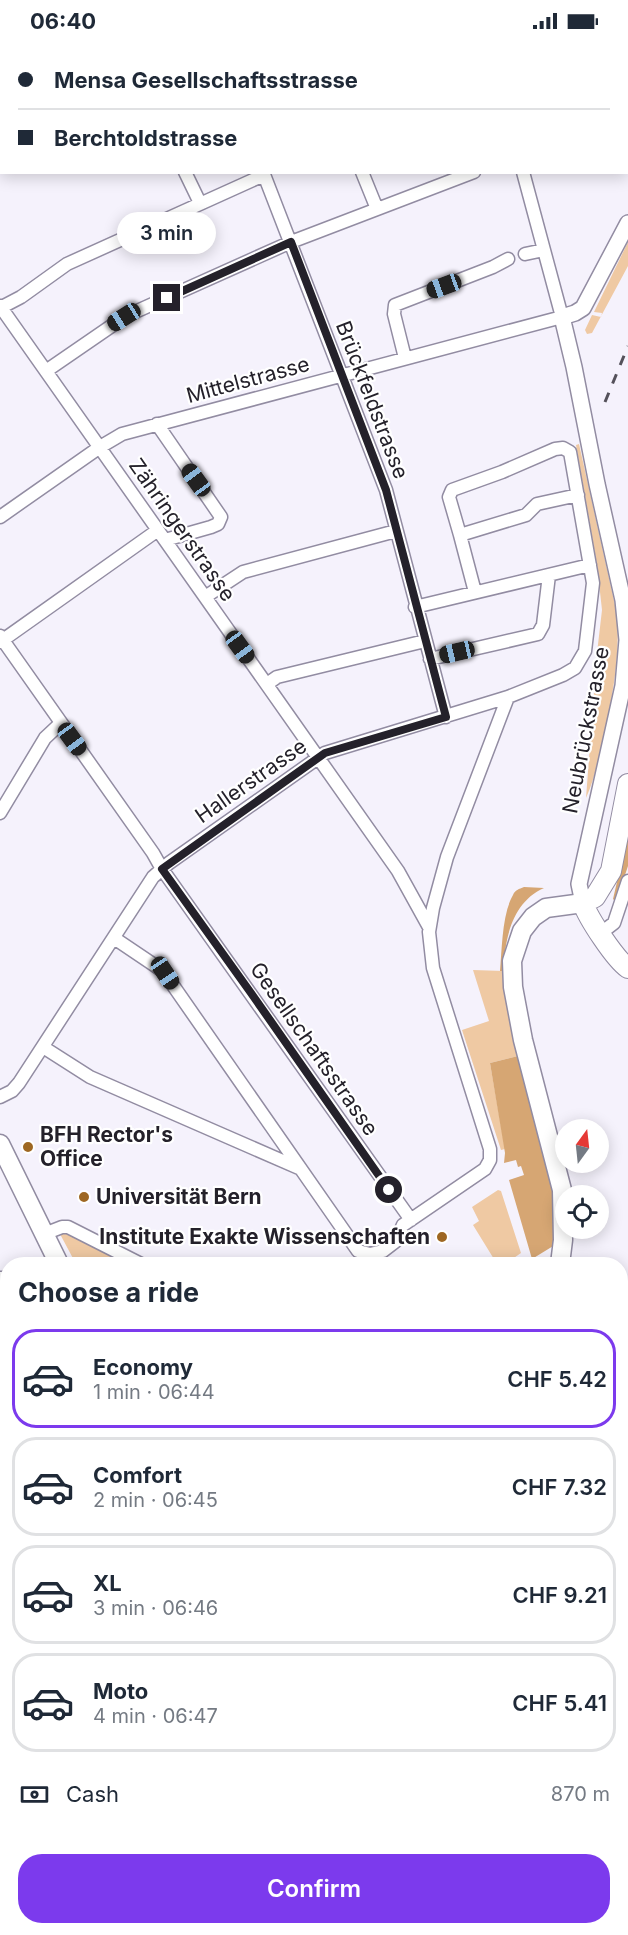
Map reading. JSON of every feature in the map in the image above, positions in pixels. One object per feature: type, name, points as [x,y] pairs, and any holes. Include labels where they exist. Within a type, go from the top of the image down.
[{"type":"main road","points":[[561,1257],[563,1240],[561,1190],[523,1040],[513,987],[512,961],[517,941],[533,917],[546,908],[589,900],[611,871],[628,784]]},
{"type":"main road","points":[[589,900],[616,952]]},
{"type":"main road","points":[[0,1146],[56,1257]]},
{"type":"street","points":[[185,174],[200,203]]},
{"type":"street","points":[[0,307],[21,297],[67,264],[263,174]]},
{"type":"street","name":"Brückfeldstrasse","points":[[263,174],[386,490],[415,607],[446,717]]},
{"type":"street","points":[[363,174],[376,209]]},
{"type":"street","points":[[46,371],[126,316],[291,242],[469,174]]},
{"type":"street","name":"Neubrückstrasse","points":[[524,174],[574,367],[623,600],[627,640],[623,686],[579,884],[589,900]]},
{"type":"street","points":[[562,317],[583,308],[628,223]]},
{"type":"street","points":[[525,254],[544,250]]},
{"type":"street","points":[[405,358],[394,314],[395,305],[508,259]]},
{"type":"street","name":"Zähringerstrasse","points":[[0,307],[398,871],[430,928]]},
{"type":"street","name":"Mittelstrasse","points":[[0,517],[122,434],[562,317]]},
{"type":"street","points":[[1,639],[162,535],[218,524],[221,517],[157,424]]},
{"type":"street","name":"Hallerstrasse","points":[[0,1097],[12,1091],[20,1083],[153,877],[162,869],[325,753],[508,697],[575,668],[585,651],[593,583],[572,456],[567,450],[555,449],[452,490],[449,497],[460,535]]},
{"type":"street","points":[[474,592],[460,535],[526,515],[537,504],[578,495]]},
{"type":"street","points":[[205,597],[243,572],[396,531]]},
{"type":"street","points":[[415,607],[590,565]]},
{"type":"street","points":[[430,659],[538,634],[543,625],[549,575]]},
{"type":"street","name":"Gesellschaftsstrasse","points":[[1,639],[411,1220]]},
{"type":"street","points":[[267,684],[278,677],[425,641]]},
{"type":"street","points":[[114,938],[163,970],[358,1251],[370,1254],[383,1251],[396,1241],[401,1228],[485,1169],[491,1155],[433,968],[430,928],[447,857],[508,697]]},
{"type":"street","points":[[0,813],[45,738],[61,723]]},
{"type":"street","points":[[616,952],[614,924],[628,881]]},
{"type":"street","points":[[43,1047],[90,1077],[301,1169]]},
{"type":"street","points":[[44,1234],[68,1227],[127,1257]]},
{"type":"shaded area","points":[[628,242],[628,266],[601,316],[602,313],[594,312]]},
{"type":"shaded area","points":[[592,315],[601,317],[592,333],[587,334],[585,330]]},
{"type":"shaded area","points":[[579,444],[617,614],[618,630],[617,660],[610,705],[592,783],[586,798],[602,610],[597,565],[576,445]]},
{"type":"shaded area","points":[[628,835],[628,866],[616,902],[613,899]]},
{"type":"shaded area","points":[[524,887],[544,888],[533,894],[517,912],[508,935],[504,971],[500,971],[503,932],[509,903],[514,893]]},
{"type":"shaded area","points":[[473,970],[504,971],[526,1054],[490,1063],[505,1149],[501,1150],[462,1030],[489,1021]]},
{"type":"shaded area","points":[[526,1054],[555,1200],[555,1239],[563,1240],[535,1257],[531,1257],[509,1180],[524,1175],[516,1160],[504,1163],[505,1153],[490,1063]]},
{"type":"shaded area","points":[[498,1190],[501,1191],[521,1253],[515,1257],[493,1257],[473,1225],[479,1221],[472,1207]]},
{"type":"shaded area","points":[[64,1231],[119,1257],[72,1257],[60,1234]]},
{"type":"railway","points":[[605,402],[628,346]]},
{"type":"place","name":"BFH Rector's Office","points":[[28,1147]]},
{"type":"place","name":"Universität Bern","points":[[84,1197]]},
{"type":"place","name":"Institute Exakte Wissenschaften","points":[[442,1237]]},
{"type":"route","points":[[167,298],[291,242],[389,499],[415,607],[446,717],[325,753],[162,869],[389,1190]]}]
